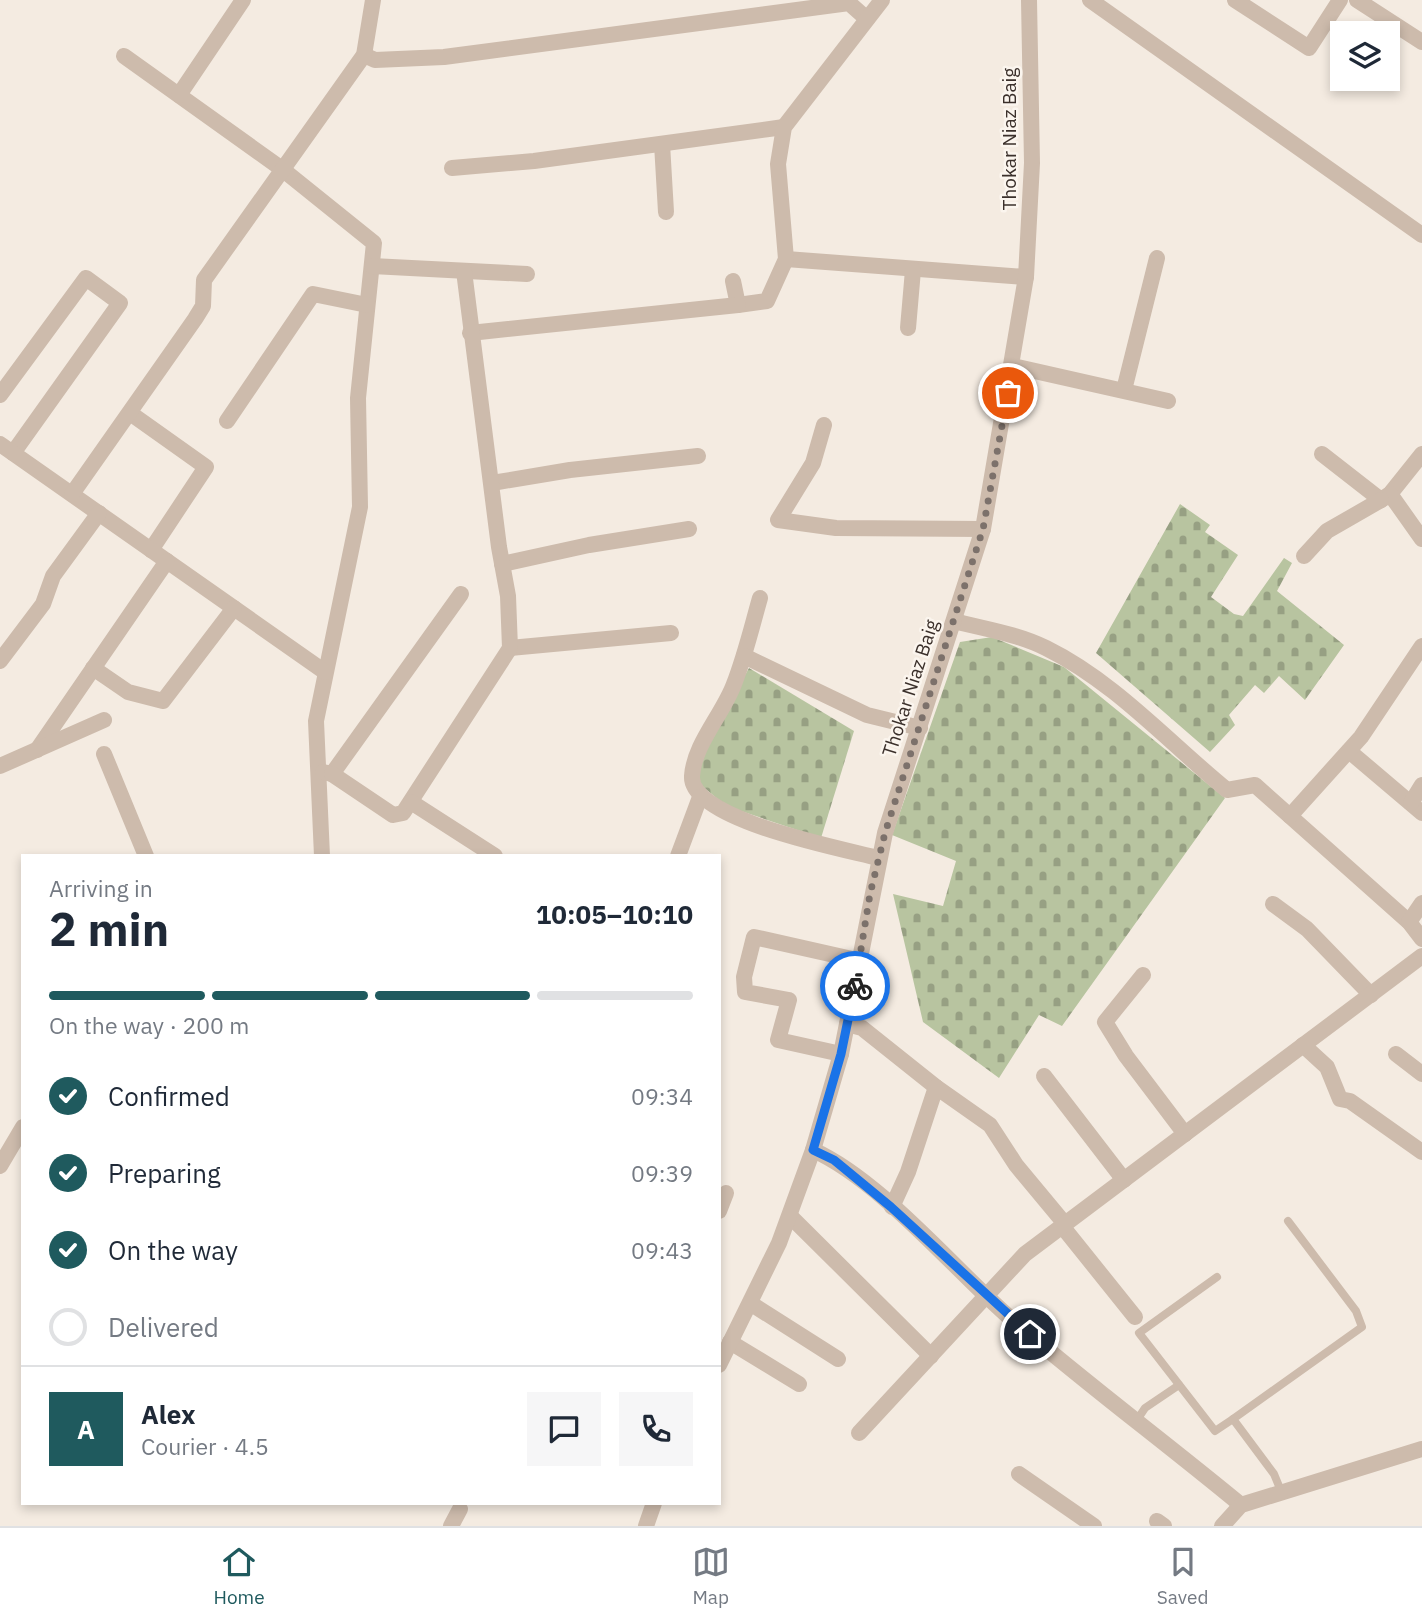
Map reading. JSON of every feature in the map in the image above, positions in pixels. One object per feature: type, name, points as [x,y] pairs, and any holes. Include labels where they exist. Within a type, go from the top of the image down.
[{"type":"street","points":[[179,94],[243,0]]},
{"type":"street","points":[[72,494],[203,306],[204,280],[364,55],[373,0]]},
{"type":"street","points":[[470,333],[768,301],[786,259],[778,164],[785,127],[882,0]]},
{"type":"street","name":"Thokar Niaz Baig","points":[[723,1352],[791,1217],[813,1150],[841,1054],[861,961],[878,858],[983,529],[1026,278],[1032,163],[1029,0]]},
{"type":"street","points":[[1090,0],[1422,235]]},
{"type":"street","points":[[1235,0],[1309,48],[1340,0]]},
{"type":"street","points":[[1357,0],[1422,42]]},
{"type":"street","points":[[364,55],[375,60],[444,57],[849,3],[867,19]]},
{"type":"street","points":[[124,56],[282,169],[369,236],[374,243],[358,398],[360,507],[316,720],[325,772],[322,854]]},
{"type":"street","points":[[452,168],[534,161],[785,127]]},
{"type":"street","points":[[662,144],[666,212]]},
{"type":"street","points":[[1124,390],[1157,258]]},
{"type":"street","points":[[786,259],[1026,278]]},
{"type":"street","points":[[373,266],[527,274]]},
{"type":"street","points":[[908,328],[913,270]]},
{"type":"street","points":[[325,772],[393,815],[403,813],[510,648],[508,596],[470,333],[464,271]]},
{"type":"street","points":[[0,395],[86,278],[120,303],[6,448],[325,672]]},
{"type":"street","points":[[733,281],[738,305]]},
{"type":"street","points":[[227,421],[313,295],[368,305]]},
{"type":"street","points":[[1013,366],[1167,401]]},
{"type":"street","points":[[130,413],[206,467],[151,550]]},
{"type":"street","points":[[824,425],[813,463],[778,520],[836,528],[983,529]]},
{"type":"street","points":[[1322,454],[1386,497],[1422,539]]},
{"type":"street","points":[[492,483],[570,470],[698,456]]},
{"type":"street","points":[[1304,556],[1327,531],[1386,497],[1421,456]]},
{"type":"street","points":[[0,661],[43,604],[53,576],[99,513]]},
{"type":"street","points":[[502,564],[589,545],[689,529]]},
{"type":"street","points":[[37,750],[167,561]]},
{"type":"street","points":[[325,772],[461,594]]},
{"type":"street","points":[[760,597],[733,686],[696,759],[692,785],[700,797],[763,828],[878,858]]},
{"type":"street","points":[[93,668],[128,692],[163,701],[234,608]]},
{"type":"street","points":[[954,621],[1024,638],[1048,649],[1083,670],[1128,704],[1227,790],[1255,785],[1409,922],[1422,939]]},
{"type":"street","points":[[510,648],[671,633]]},
{"type":"street","points":[[1290,816],[1349,751],[1422,646]]},
{"type":"street","points":[[744,656],[867,715],[920,728]]},
{"type":"street","points":[[0,766],[103,720]]},
{"type":"street","points":[[1349,751],[1416,808],[1422,785]]},
{"type":"street","points":[[104,754],[145,854]]},
{"type":"street","points":[[679,854],[700,797]]},
{"type":"street","points":[[411,802],[487,854]]},
{"type":"street","points":[[1409,922],[1422,903]]},
{"type":"street","points":[[1273,904],[1307,929],[1371,995]]},
{"type":"street","points":[[841,1054],[778,1040],[789,999],[745,992],[744,977],[754,937],[861,961]]},
{"type":"street","points":[[859,1433],[1025,1254],[1422,956]]},
{"type":"street","points":[[1143,975],[1105,1022],[1126,1056],[1185,1134]]},
{"type":"street","points":[[847,1024],[862,1028],[936,1087],[990,1125],[1016,1165],[1135,1317]]},
{"type":"street","points":[[1303,1045],[1327,1067],[1340,1099],[1350,1101],[1422,1152]]},
{"type":"street","points":[[1396,1054],[1422,1074]]},
{"type":"street","points":[[1044,1076],[1124,1180]]},
{"type":"street","points":[[891,1207],[908,1172],[936,1087]]},
{"type":"street","points":[[0,1166],[21,1130]]},
{"type":"street","points":[[813,1150],[834,1160],[891,1207],[987,1296],[1241,1505]]},
{"type":"street","points":[[721,1206],[726,1192]]},
{"type":"street","points":[[791,1217],[931,1356]]},
{"type":"street","points":[[750,1303],[838,1359]]},
{"type":"street","points":[[723,1352],[799,1384]]},
{"type":"street","points":[[1222,1526],[1241,1505],[1422,1449]]},
{"type":"street","points":[[1019,1474],[1094,1526]]},
{"type":"street","points":[[646,1526],[653,1505]]},
{"type":"street","points":[[451,1526],[460,1509]]},
{"type":"lane","points":[[1217,1277],[1139,1333],[1215,1431],[1362,1327],[1356,1311],[1288,1221]]},
{"type":"lane","points":[[1136,1420],[1144,1408],[1179,1385]]},
{"type":"lane","points":[[1233,1419],[1274,1474],[1281,1491]]},
{"type":"green space","points":[[1180,504],[1210,525],[1205,532],[1238,555],[1211,597],[1234,614],[1243,616],[1284,558],[1292,563],[1277,591],[1344,645],[1305,700],[1279,676],[1264,693],[1255,685],[1229,715],[1235,725],[1210,752],[1096,653]]},
{"type":"green space","points":[[992,637],[1064,667],[1225,798],[1062,1026],[1039,1015],[999,1078],[923,1022],[893,894],[943,906],[956,861],[892,835],[960,642]]},
{"type":"green space","points":[[749,668],[854,731],[821,838],[726,806],[696,781],[698,758]]},
{"type":"way so far","points":[[855,986],[870,894],[885,833],[983,529],[1008,393]]},
{"type":"route","points":[[855,986],[841,1054],[813,1150],[834,1160],[891,1207],[1030,1334]]}]
